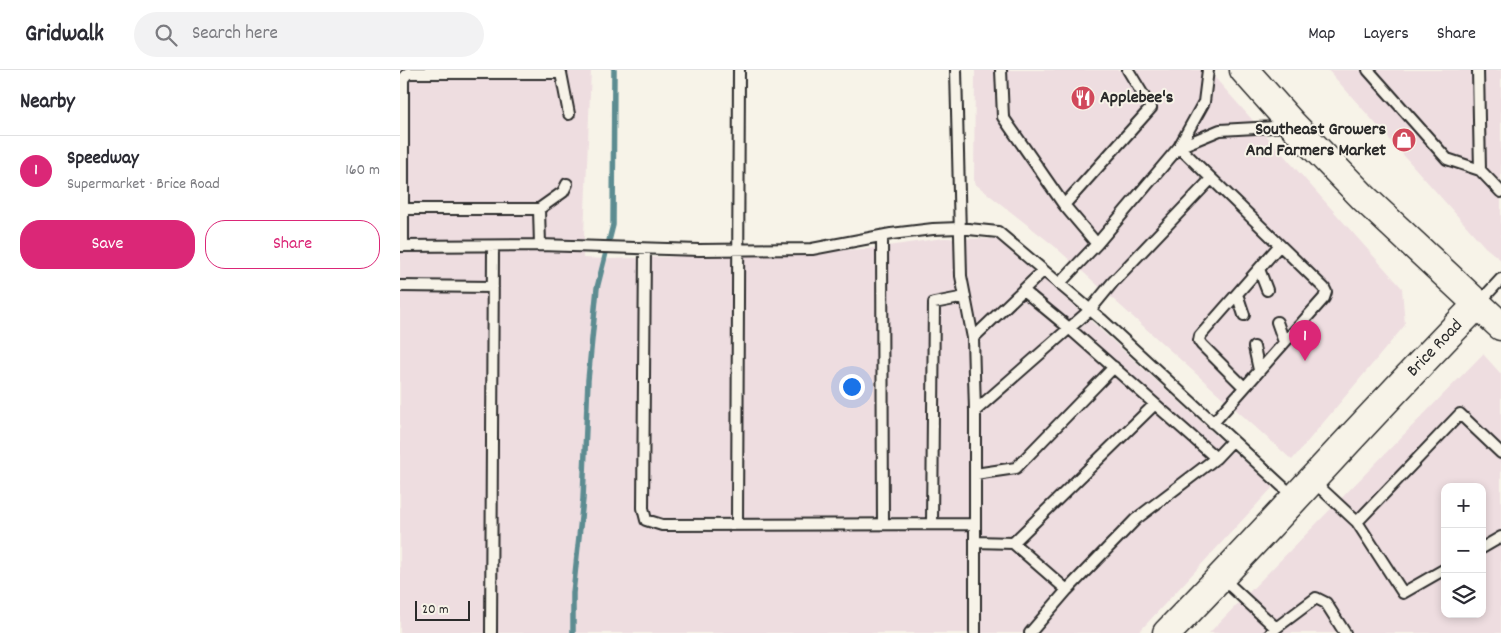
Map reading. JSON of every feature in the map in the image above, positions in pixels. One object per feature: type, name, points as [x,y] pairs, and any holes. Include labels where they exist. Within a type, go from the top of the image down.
[{"type":"main road","name":"Brice Road","points":[[1167,633],[1478,304],[1364,198],[1293,125],[1244,70]]},
{"type":"main road","points":[[1478,304],[1501,326]]},
{"type":"lane","points":[[737,525],[739,70]]},
{"type":"lane","points":[[956,70],[961,276],[973,338],[975,411],[975,633]]},
{"type":"lane","points":[[1001,70],[1003,116],[1064,205],[1097,244]]},
{"type":"lane","points":[[1064,205],[1151,108],[1128,70]]},
{"type":"lane","points":[[1059,284],[1097,244],[1179,147],[1204,102],[1208,70]]},
{"type":"lane","points":[[1368,70],[1448,159],[1480,170],[1501,192]]},
{"type":"lane","points":[[1478,70],[1480,170]]},
{"type":"lane","points":[[569,114],[561,71],[408,73],[403,79],[402,246],[540,245],[645,249],[812,249],[933,229],[959,228],[998,232],[1090,310],[1232,441],[1303,489],[1358,522],[1403,593],[1441,571]]},
{"type":"lane","points":[[1179,147],[1220,130],[1293,125]]},
{"type":"lane","points":[[1179,147],[1326,292],[1324,298],[1213,423]]},
{"type":"lane","points":[[975,411],[1090,310],[1113,282],[1211,179]]},
{"type":"lane","points":[[403,208],[539,208],[563,192],[567,184]]},
{"type":"lane","points":[[539,208],[540,245]]},
{"type":"lane","points":[[882,236],[882,524]]},
{"type":"lane","points":[[491,633],[493,246]]},
{"type":"lane","points":[[1244,387],[1199,341],[1200,336],[1279,246]]},
{"type":"lane","points":[[645,249],[643,508],[646,520],[662,525],[975,524]]},
{"type":"lane","points":[[1259,269],[1267,290]]},
{"type":"lane","points":[[973,338],[1044,271]]},
{"type":"lane","points":[[1478,304],[1501,279]]},
{"type":"lane","points":[[400,286],[493,287]]},
{"type":"lane","points":[[1023,290],[1070,328],[1216,458]]},
{"type":"lane","points":[[1238,294],[1244,314]]},
{"type":"lane","points":[[932,524],[934,303],[965,297]]},
{"type":"lane","points":[[1277,322],[1284,342]]},
{"type":"lane","points":[[1254,347],[1259,370]]},
{"type":"lane","points":[[975,474],[1016,468],[1114,367]]},
{"type":"lane","points":[[1013,543],[1155,404]]},
{"type":"lane","points":[[1358,522],[1460,414],[1501,453]]},
{"type":"lane","points":[[1030,633],[1067,590],[1136,519],[1216,458],[1232,441]]},
{"type":"lane","points":[[1486,546],[1501,537]]},
{"type":"lane","points":[[975,542],[1013,543],[1067,590]]},
{"type":"lane","points":[[1221,578],[1273,630],[1316,598],[1326,603],[1346,633]]},
{"type":"shaded area","points":[[400,70],[591,70],[583,258],[609,259],[867,249],[943,238],[1001,239],[1273,487],[1138,633],[400,633]]},
{"type":"shaded area","points":[[975,70],[1208,70],[1402,288],[1405,325],[1292,460],[1053,245],[974,183]]},
{"type":"shaded area","points":[[1328,70],[1501,70],[1501,260],[1485,247]]},
{"type":"shaded area","points":[[1483,354],[1501,374],[1501,633],[1209,633]]},
{"type":"waterway","points":[[573,633],[573,593],[583,499],[588,380],[597,288],[613,225],[614,70]]},
{"type":"place","name":"Applebee's","points":[[1083,98]]},
{"type":"place","name":"Southeast Growers And Farmers Market","points":[[1404,140]]},
{"type":"place","name":"Speedway","points":[[1305,361]]}]
